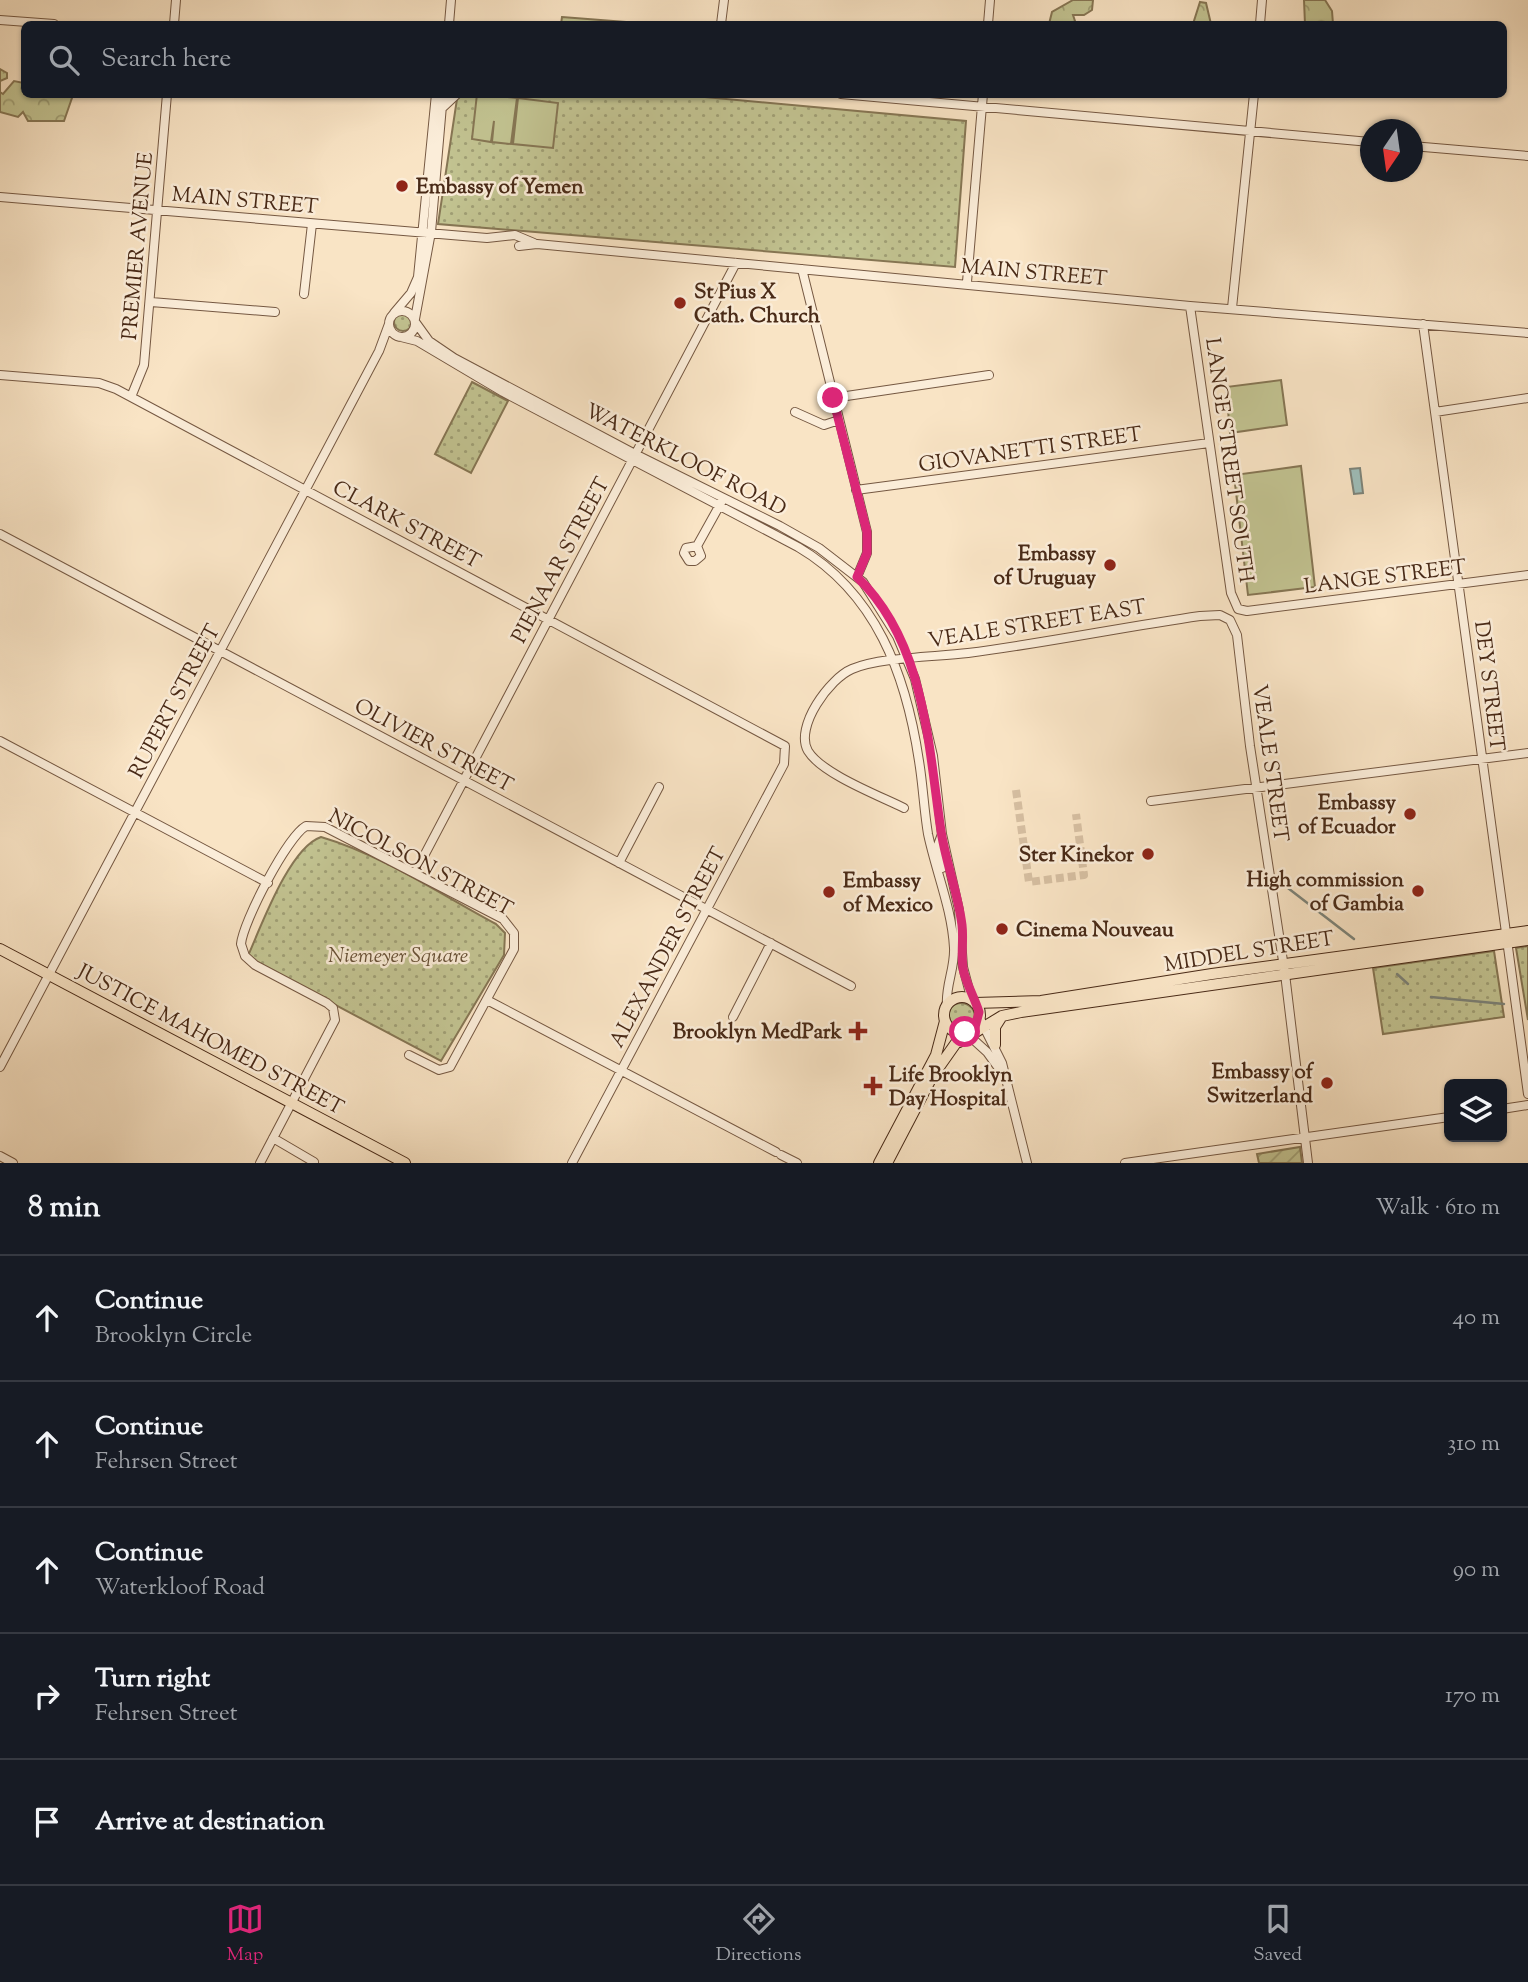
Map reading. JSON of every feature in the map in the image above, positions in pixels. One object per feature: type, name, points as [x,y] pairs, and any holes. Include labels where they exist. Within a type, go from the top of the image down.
[{"type":"main road","name":"MIDDEL STREET","points":[[973,1002],[1041,1001],[1506,938],[1528,931]]},
{"type":"main road","name":"MIDDEL STREET","points":[[1506,938],[1528,940]]},
{"type":"main road","name":"JUSTICE MAHOMED STREET","points":[[0,949],[405,1163]]},
{"type":"main road","name":"MIDDEL STREET","points":[[981,1022],[1021,1012],[1285,969]]},
{"type":"main road","points":[[879,1163],[936,1055],[946,1021],[947,1006],[958,998],[973,1002],[981,1022]]},
{"type":"main road","name":"MIDDEL STREET","points":[[887,1163],[932,1077],[964,1036],[981,1022],[1007,1012],[1021,1012]]},
{"type":"main road","points":[[995,1045],[995,1027],[1002,1016]]},
{"type":"main road","points":[[946,1021],[952,1030],[964,1036]]},
{"type":"street","points":[[173,21],[176,0]]},
{"type":"street","points":[[447,21],[449,0]]},
{"type":"street","points":[[722,21],[724,0]]},
{"type":"street","points":[[988,21],[990,0]]},
{"type":"street","points":[[1260,21],[1262,0]]},
{"type":"street","points":[[0,20],[21,22]]},
{"type":"street","name":"PREMIER AVENUE","points":[[131,397],[142,373],[151,302],[167,98]]},
{"type":"street","points":[[427,232],[414,287],[389,324],[391,332],[400,337],[412,333],[415,321],[427,232],[431,194],[437,98]]},
{"type":"street","points":[[438,109],[442,98]]},
{"type":"street","points":[[438,109],[452,98]]},
{"type":"street","points":[[881,98],[1360,141]]},
{"type":"street","points":[[967,282],[983,98]]},
{"type":"street","points":[[1232,308],[1254,98]]},
{"type":"street","points":[[1423,147],[1528,156]]},
{"type":"street","name":"MAIN STREET","points":[[0,197],[427,232],[802,270],[967,282],[1191,306],[1528,333]]},
{"type":"street","points":[[304,294],[312,224]]},
{"type":"street","name":"PIENAAR STREET","points":[[415,873],[736,263]]},
{"type":"street","points":[[802,270],[868,538],[867,553],[857,577]]},
{"type":"street","points":[[151,302],[275,312]]},
{"type":"street","name":"LANGE STREET SOUTH","points":[[1191,306],[1232,601],[1238,609],[1247,611]]},
{"type":"street","points":[[394,313],[406,311],[415,321]]},
{"type":"street","name":"WATERKLOOF ROAD","points":[[415,321],[437,347],[543,409]]},
{"type":"street","name":"RUPERT STREET","points":[[0,1067],[379,351],[389,324]]},
{"type":"street","name":"DEY STREET","points":[[1423,324],[1528,1094]]},
{"type":"street","name":"WATERKLOOF ROAD","points":[[400,337],[417,341],[440,357],[721,502],[806,552],[845,582],[872,615],[895,661],[917,749],[929,837],[944,892]]},
{"type":"street","name":"RUPERT STREET","points":[[379,351],[400,337]]},
{"type":"street","name":"CLARK STREET","points":[[0,375],[99,383],[131,397],[785,746]]},
{"type":"street","points":[[833,398],[989,375]]},
{"type":"street","points":[[1435,412],[1528,398]]},
{"type":"street","points":[[795,412],[824,425],[839,420]]},
{"type":"street","name":"GIOVANETTI STREET","points":[[856,490],[1209,443]]},
{"type":"street","points":[[697,546],[721,502]]},
{"type":"street","name":"WATERKLOOF ROAD","points":[[721,502],[761,516],[819,548],[857,577],[884,612],[908,660],[933,756],[942,834]]},
{"type":"street","points":[[755,524],[761,516]]},
{"type":"street","name":"OLIVIER STREET","points":[[0,534],[851,986]]},
{"type":"street","name":"LANGE STREET","points":[[1247,611],[1528,575]]},
{"type":"street","name":"VEALE STREET EAST","points":[[904,808],[825,767],[809,753],[805,740],[808,724],[833,680],[857,667],[895,661],[1200,616],[1220,615],[1230,620]]},
{"type":"street","name":"VEALE STREET","points":[[1230,620],[1237,635],[1256,788],[1285,969],[1308,1163]]},
{"type":"street","points":[[0,741],[268,883]]},
{"type":"street","name":"ALEXANDER STREET","points":[[572,1163],[786,760],[785,746]]},
{"type":"street","points":[[1151,801],[1482,761],[1528,753]]},
{"type":"street","points":[[619,863],[659,787]]},
{"type":"street","name":"NICOLSON STREET","points":[[292,1103],[334,1024],[336,1015],[327,1003],[255,965],[245,956],[242,936],[296,833],[315,825],[503,919],[512,930],[514,949],[447,1070],[435,1069],[409,1055]]},
{"type":"street","points":[[942,834],[938,845],[954,952],[947,1006]]},
{"type":"street","points":[[942,834],[959,910],[963,967],[973,1002]]},
{"type":"street","points":[[733,1017],[771,943]]},
{"type":"street","points":[[487,1000],[797,1163]]},
{"type":"street","points":[[981,1022],[995,1045],[1024,1163]]},
{"type":"street","points":[[964,1036],[987,1052],[1005,1079]]},
{"type":"street","points":[[260,1163],[292,1103]]},
{"type":"street","points":[[1507,1108],[1528,1105]]},
{"type":"street","points":[[1125,1163],[1444,1118]]},
{"type":"street","points":[[273,1138],[314,1162]]},
{"type":"street","points":[[0,1156],[13,1163]]},
{"type":"green space","points":[[1073,0],[1093,0],[1092,10],[1084,15],[1073,15],[1075,21],[1050,21],[1052,12]]},
{"type":"green space","points":[[1304,0],[1325,0],[1332,11],[1333,21],[1305,21]]},
{"type":"green space","points":[[1200,2],[1206,3],[1210,21],[1194,21]]},
{"type":"green space","points":[[562,17],[613,21],[561,21]]},
{"type":"green space","points":[[0,69],[7,73],[7,78],[0,81]]},
{"type":"green space","points":[[14,81],[21,82],[21,98],[72,98],[64,121],[28,121],[23,112],[18,117],[0,112],[0,92],[3,94]]},
{"type":"green space","points":[[477,98],[517,98],[511,144],[492,142],[494,121],[491,142],[472,139]]},
{"type":"green space","points":[[518,98],[558,103],[553,148],[513,144]]},
{"type":"green space","points":[[716,98],[966,121],[955,267],[438,224],[457,99]]},
{"type":"green space","points":[[403,313],[409,316],[412,322],[409,328],[403,331],[397,328],[394,322],[397,316]]},
{"type":"green space","points":[[1281,380],[1287,425],[1230,433],[1226,387]]},
{"type":"green space","points":[[472,382],[508,401],[471,473],[435,454]]},
{"type":"green space","points":[[1301,466],[1315,587],[1248,595],[1234,475]]},
{"type":"green space","name":"Niemeyer Square","points":[[321,837],[388,864],[496,924],[505,933],[504,955],[441,1061],[247,958],[287,872],[309,844]]},
{"type":"green space","points":[[1528,946],[1528,1020],[1516,948]]},
{"type":"green space","points":[[1494,951],[1504,1017],[1383,1034],[1373,968]]},
{"type":"green space","points":[[961,1003],[971,1007],[975,1017],[971,1027],[961,1031],[951,1027],[947,1017],[951,1007]]},
{"type":"green space","points":[[1300,1147],[1302,1163],[1259,1163],[1257,1154]]},
{"type":"water","points":[[1360,468],[1363,493],[1354,494],[1350,469]]},
{"type":"waterway","points":[[1284,885],[1354,939]]},
{"type":"waterway","points":[[1397,974],[1408,984]]},
{"type":"waterway","points":[[1431,997],[1504,1004]]},
{"type":"tunnel","points":[[1016,790],[1029,882],[1084,875],[1076,814]]},
{"type":"place","name":"Embassy of Yemen","points":[[402,186]]},
{"type":"place","name":"St Pius X Cath. Church","points":[[680,303]]},
{"type":"place","name":"Embassy of Uruguay","points":[[1110,565]]},
{"type":"place","name":"Embassy of Ecuador","points":[[1410,814]]},
{"type":"place","name":"Ster Kinekor","points":[[1148,854]]},
{"type":"place","name":"High commission of Gambia","points":[[1418,891]]},
{"type":"place","name":"Embassy of Mexico","points":[[829,892]]},
{"type":"place","name":"Cinema Nouveau","points":[[1002,929]]},
{"type":"place","name":"Brooklyn MedPark","points":[[858,1031]]},
{"type":"place","name":"Embassy of Switzerland","points":[[1327,1083]]},
{"type":"place","name":"Life Brooklyn Day Hospital","points":[[873,1086]]},
{"type":"route","points":[[833,398],[867,532],[867,553],[857,577],[884,612],[908,660],[933,756],[942,834],[962,924],[964,974],[972,1001],[979,1012],[975,1027],[965,1032]]}]
